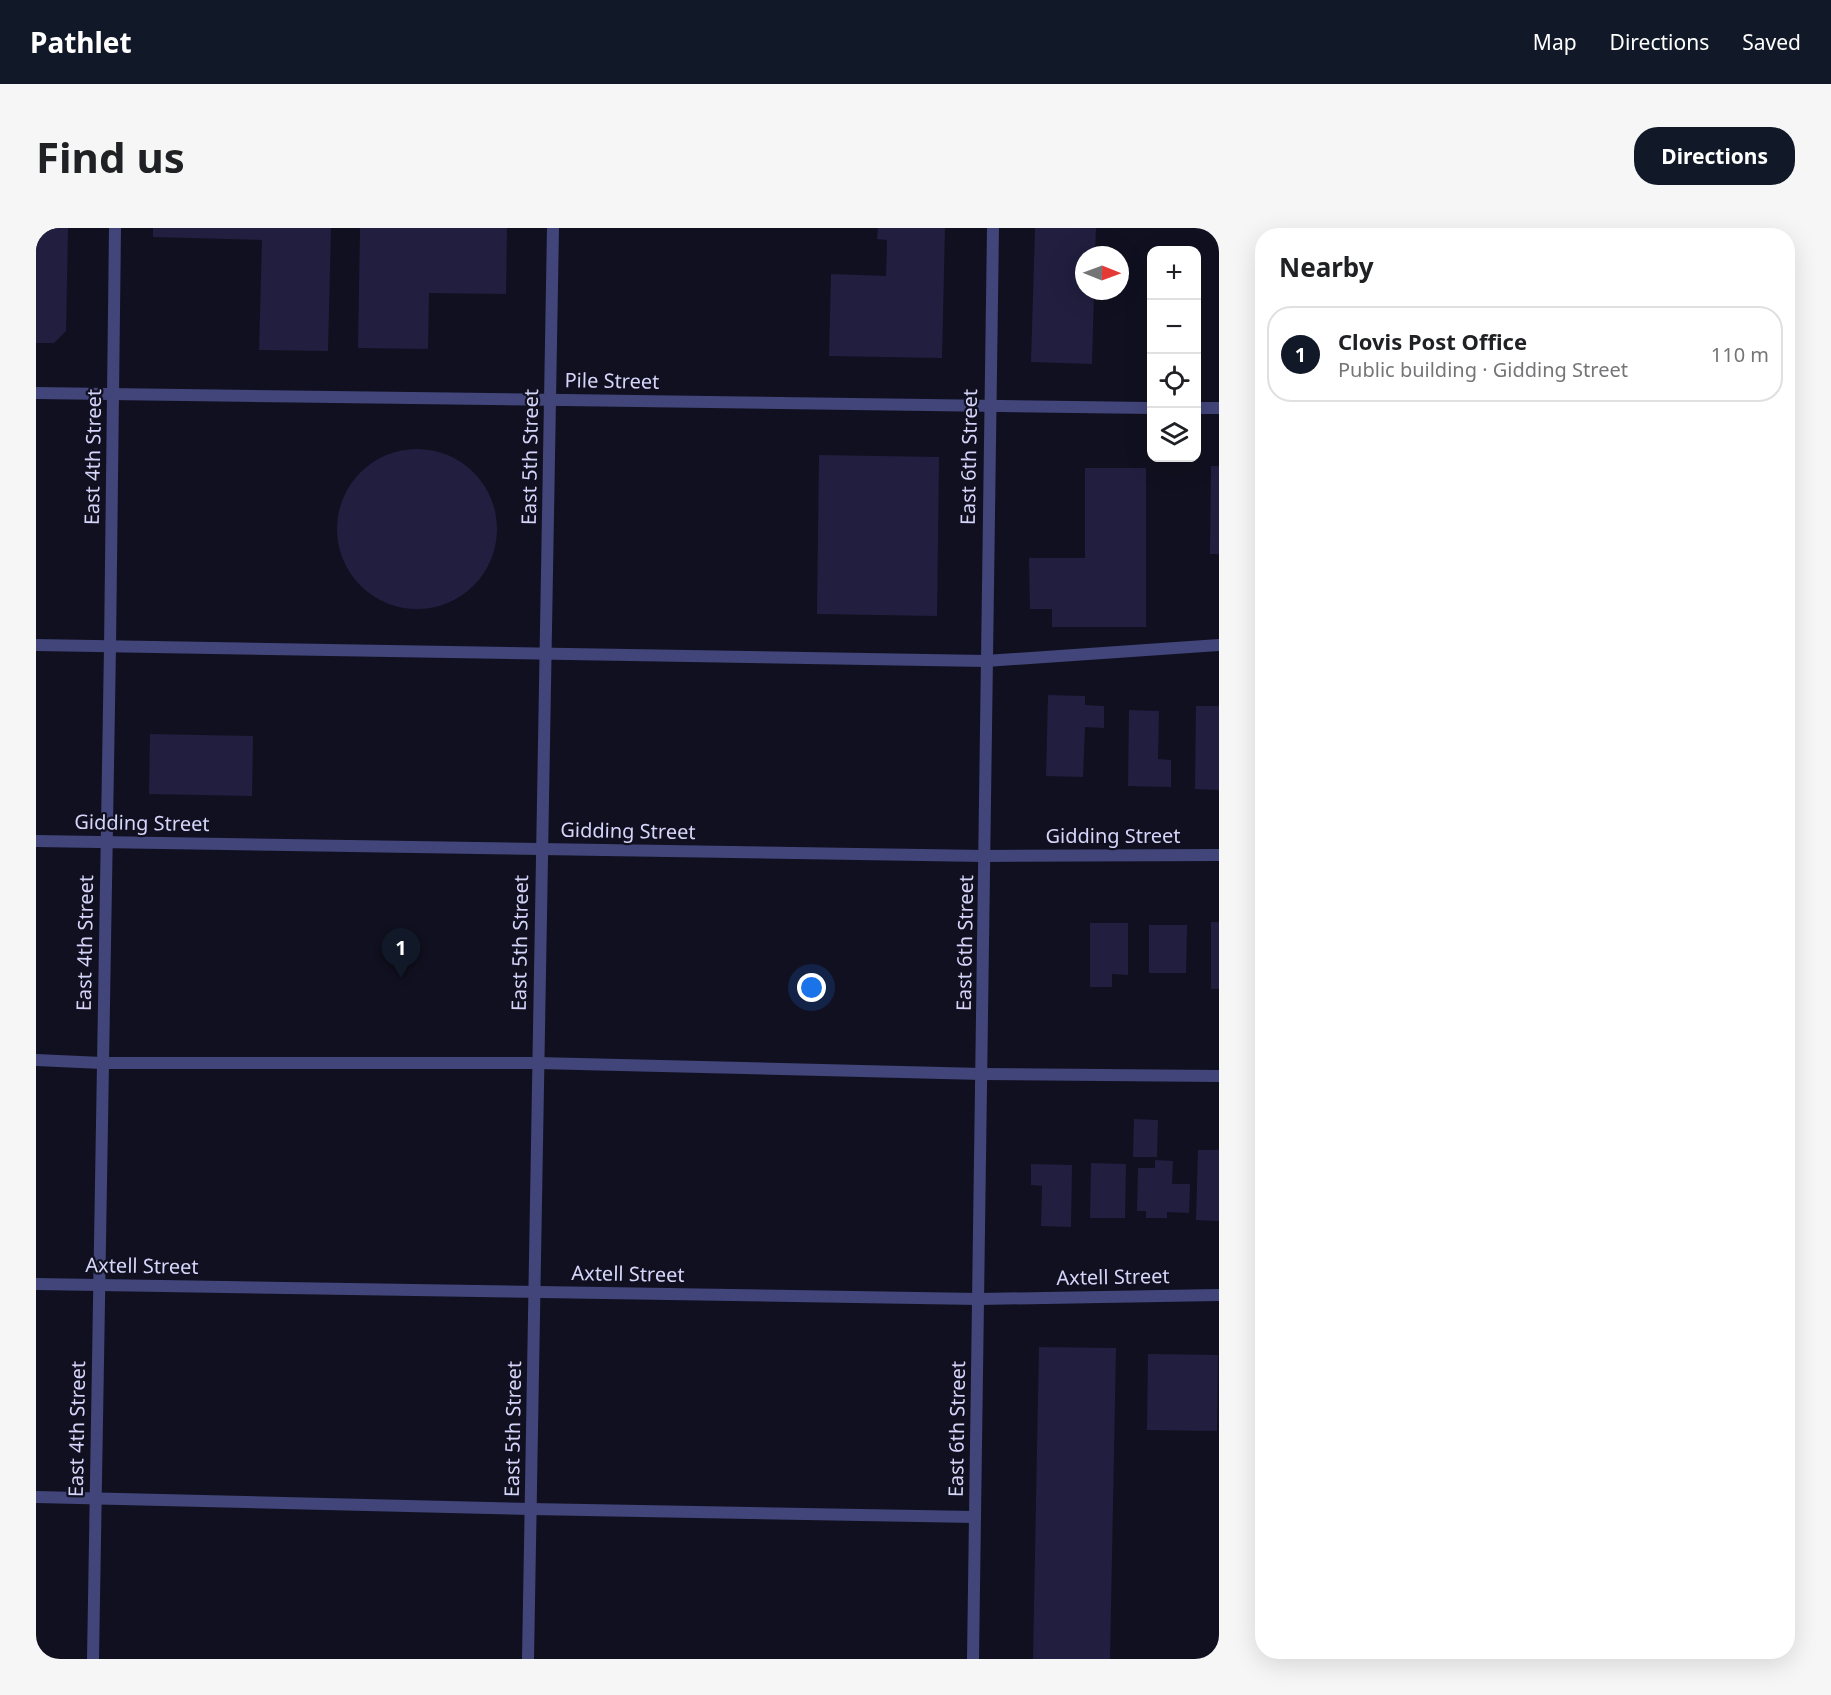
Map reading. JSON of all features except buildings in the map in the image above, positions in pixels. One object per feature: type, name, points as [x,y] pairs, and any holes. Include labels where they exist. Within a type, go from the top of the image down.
[{"type":"street","name":"East 4th Street","points":[[93,1659],[115,228]]},
{"type":"street","name":"East 5th Street","points":[[528,1659],[553,228]]},
{"type":"street","name":"East 6th Street","points":[[973,1659],[993,228]]},
{"type":"street","name":"Pile Street","points":[[36,393],[1147,408]]},
{"type":"street","points":[[1201,408],[1219,408]]},
{"type":"street","points":[[36,645],[986,661],[1219,645]]},
{"type":"street","name":"Gidding Street","points":[[36,841],[985,856],[1219,855]]},
{"type":"street","points":[[36,1060],[102,1063],[538,1063],[982,1074],[1219,1076]]},
{"type":"street","name":"Axtell Street","points":[[36,1284],[979,1299],[1219,1295]]},
{"type":"street","points":[[36,1497],[975,1517]]},
{"type":"place","name":"Clovis Post Office","points":[[401,978]]}]
